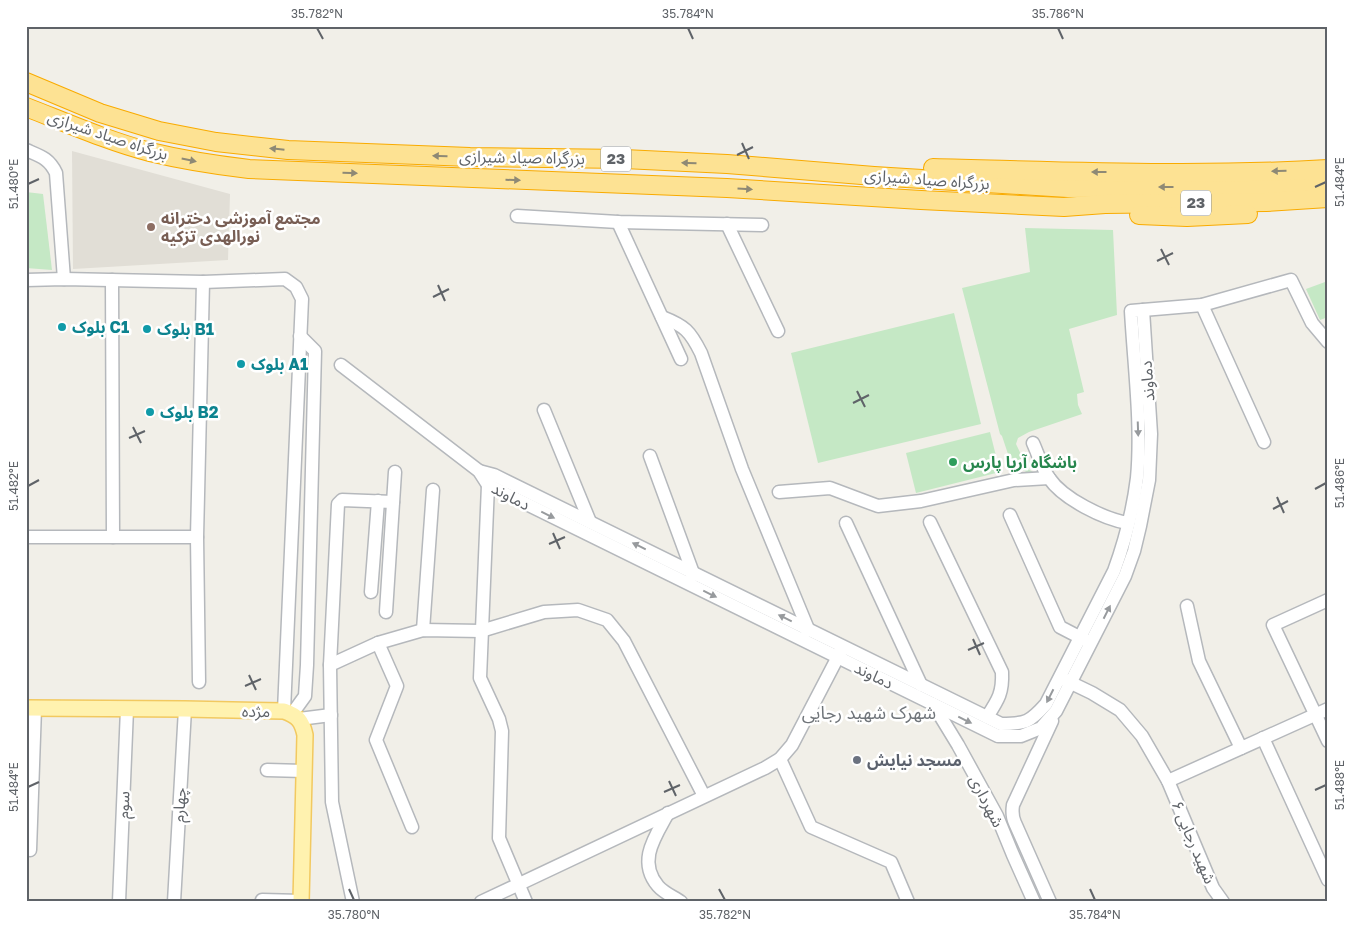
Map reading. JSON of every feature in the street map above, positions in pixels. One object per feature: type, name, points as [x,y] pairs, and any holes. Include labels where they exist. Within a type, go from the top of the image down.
[{"type":"highway","name":"بزرگراه صیاد شیرازی","points":[[26,82],[100,113],[159,131],[216,142],[295,150],[727,164],[874,176],[1068,188],[1328,183]]},
{"type":"highway","name":"بزرگراه صیاد شیرازی","points":[[26,107],[95,134],[149,152],[207,164],[249,169],[727,188],[1064,207],[1105,204],[1266,202],[1328,198]]},
{"type":"highway","points":[[727,164],[1060,171],[1199,172],[1328,169]]},
{"type":"highway","points":[[1064,207],[1102,213],[1187,217],[1328,208]]},
{"type":"main road","name":"مژده","points":[[31,708],[185,709],[292,715]]},
{"type":"main road","points":[[292,715],[303,726],[305,734],[302,901]]},
{"type":"street","points":[[26,150],[46,159],[52,164],[56,173],[64,279]]},
{"type":"street","points":[[517,216],[618,222],[762,225]]},
{"type":"street","points":[[618,222],[681,359]]},
{"type":"street","points":[[727,224],[778,332]]},
{"type":"street","points":[[26,280],[203,282],[285,279],[296,286],[302,299],[292,715]]},
{"type":"street","points":[[112,280],[112,537]]},
{"type":"street","points":[[1137,310],[1202,305],[1291,280],[1312,323],[1328,342]]},
{"type":"street","points":[[199,682],[197,536],[203,282]]},
{"type":"street","points":[[1202,305],[1264,442]]},
{"type":"street","name":"دماوند","points":[[1085,641],[1123,548],[1137,479],[1139,434],[1137,310]]},
{"type":"street","name":"دماوند","points":[[341,365],[479,472],[488,486],[691,578],[840,652],[933,704],[998,736],[1020,736],[1041,728],[1056,711],[1065,680],[1085,641],[1125,576],[1134,551],[1149,480],[1151,434],[1137,310]]},
{"type":"street","points":[[662,317],[680,324],[693,337],[701,353],[742,469],[805,634]]},
{"type":"street","points":[[292,715],[304,696],[307,665],[315,351],[300,336]]},
{"type":"street","points":[[544,410],[590,522]]},
{"type":"street","points":[[1033,443],[1049,478],[1073,501],[1109,518],[1128,523]]},
{"type":"street","points":[[650,456],[691,578]]},
{"type":"street","points":[[386,612],[395,472]]},
{"type":"street","name":"دماوند","points":[[479,472],[494,474],[590,522],[691,578]]},
{"type":"street","points":[[779,492],[830,488],[878,506],[921,501],[1014,480],[1049,478]]},
{"type":"street","points":[[488,486],[480,678],[502,731],[499,838],[526,902]]},
{"type":"street","points":[[423,630],[433,490]]},
{"type":"street","points":[[353,902],[332,802],[330,665],[338,504],[342,500],[393,502]]},
{"type":"street","points":[[371,592],[378,501]]},
{"type":"street","points":[[1010,515],[1060,627],[1085,641]]},
{"type":"street","points":[[930,522],[1002,672],[1003,686],[998,700],[987,717]]},
{"type":"street","points":[[846,523],[921,685]]},
{"type":"street","points":[[26,537],[197,536]]},
{"type":"street","points":[[1328,600],[1273,625],[1328,741]]},
{"type":"street","points":[[1187,606],[1199,661],[1241,748]]},
{"type":"street","points":[[330,665],[378,643],[423,630],[481,631],[544,612],[578,610],[607,620],[624,641],[704,796]]},
{"type":"street","points":[[378,643],[397,686],[376,740],[412,827]]},
{"type":"street","points":[[481,902],[765,768],[780,759],[792,745],[840,652]]},
{"type":"street","name":"دماوند","points":[[840,652],[921,685],[1001,724],[1018,724],[1034,717],[1065,680]]},
{"type":"street","name":"شهید رجایی ۶","points":[[1065,680],[1092,692],[1120,710],[1142,736],[1168,781],[1213,888],[1223,902]]},
{"type":"street","name":"شهرداری","points":[[933,704],[997,816],[1034,902]]},
{"type":"street","points":[[30,850],[31,708]]},
{"type":"street","name":"سوم","points":[[119,902],[126,708]]},
{"type":"street","name":"چهارم","points":[[174,902],[185,709]]},
{"type":"street","points":[[1168,781],[1328,709]]},
{"type":"street","name":"شهرداری","points":[[1050,902],[1012,817],[1012,811],[1013,805],[1056,711]]},
{"type":"street","points":[[292,715],[331,715]]},
{"type":"street","points":[[1263,738],[1328,880]]},
{"type":"street","points":[[780,759],[811,827],[891,862],[908,902]]},
{"type":"street","points":[[268,770],[304,771]]},
{"type":"street","points":[[997,816],[1012,811]]},
{"type":"street","points":[[668,813],[652,843],[648,858],[650,874],[659,888],[681,902]]},
{"type":"street","points":[[1013,855],[1026,849]]},
{"type":"street","points":[[262,900],[302,901]]},
{"type":"shaded area","name":"مجتمع آموزشی دخترانه نورالهدی تزکیه","points":[[72,151],[230,194],[228,260],[73,269]]},
{"type":"green space","points":[[26,192],[43,194],[52,270],[26,268]]},
{"type":"green space","points":[[1025,228],[1113,230],[1117,315],[1069,329],[1084,392],[1077,394],[1078,405],[1082,414],[1029,432],[1018,438],[1016,444],[1028,469],[1033,472],[1028,473],[1011,463],[1000,434],[962,288],[1030,272]]},
{"type":"green space","points":[[1325,282],[1328,291],[1328,317],[1320,320],[1306,289]]},
{"type":"green space","points":[[954,313],[981,424],[818,463],[791,353]]},
{"type":"green space","name":"باشگاه آریا پارس","points":[[990,432],[1000,472],[916,493],[906,453]]},
{"type":"place","name":"مجتمع آموزشی دخترانه نورالهدی تزکیه","points":[[151,227]]},
{"type":"place","name":"بلوک C1","points":[[62,327]]},
{"type":"place","name":"بلوک B1","points":[[147,329]]},
{"type":"place","name":"بلوک A1","points":[[241,364]]},
{"type":"place","name":"بلوک B2","points":[[150,412]]},
{"type":"place","name":"باشگاه آریا پارس","points":[[953,462]]},
{"type":"place","name":"مسجد نیایش","points":[[857,760]]},
{"type":"district","name":"شهرک شهید رجایی","points":[[869,713]]}]
